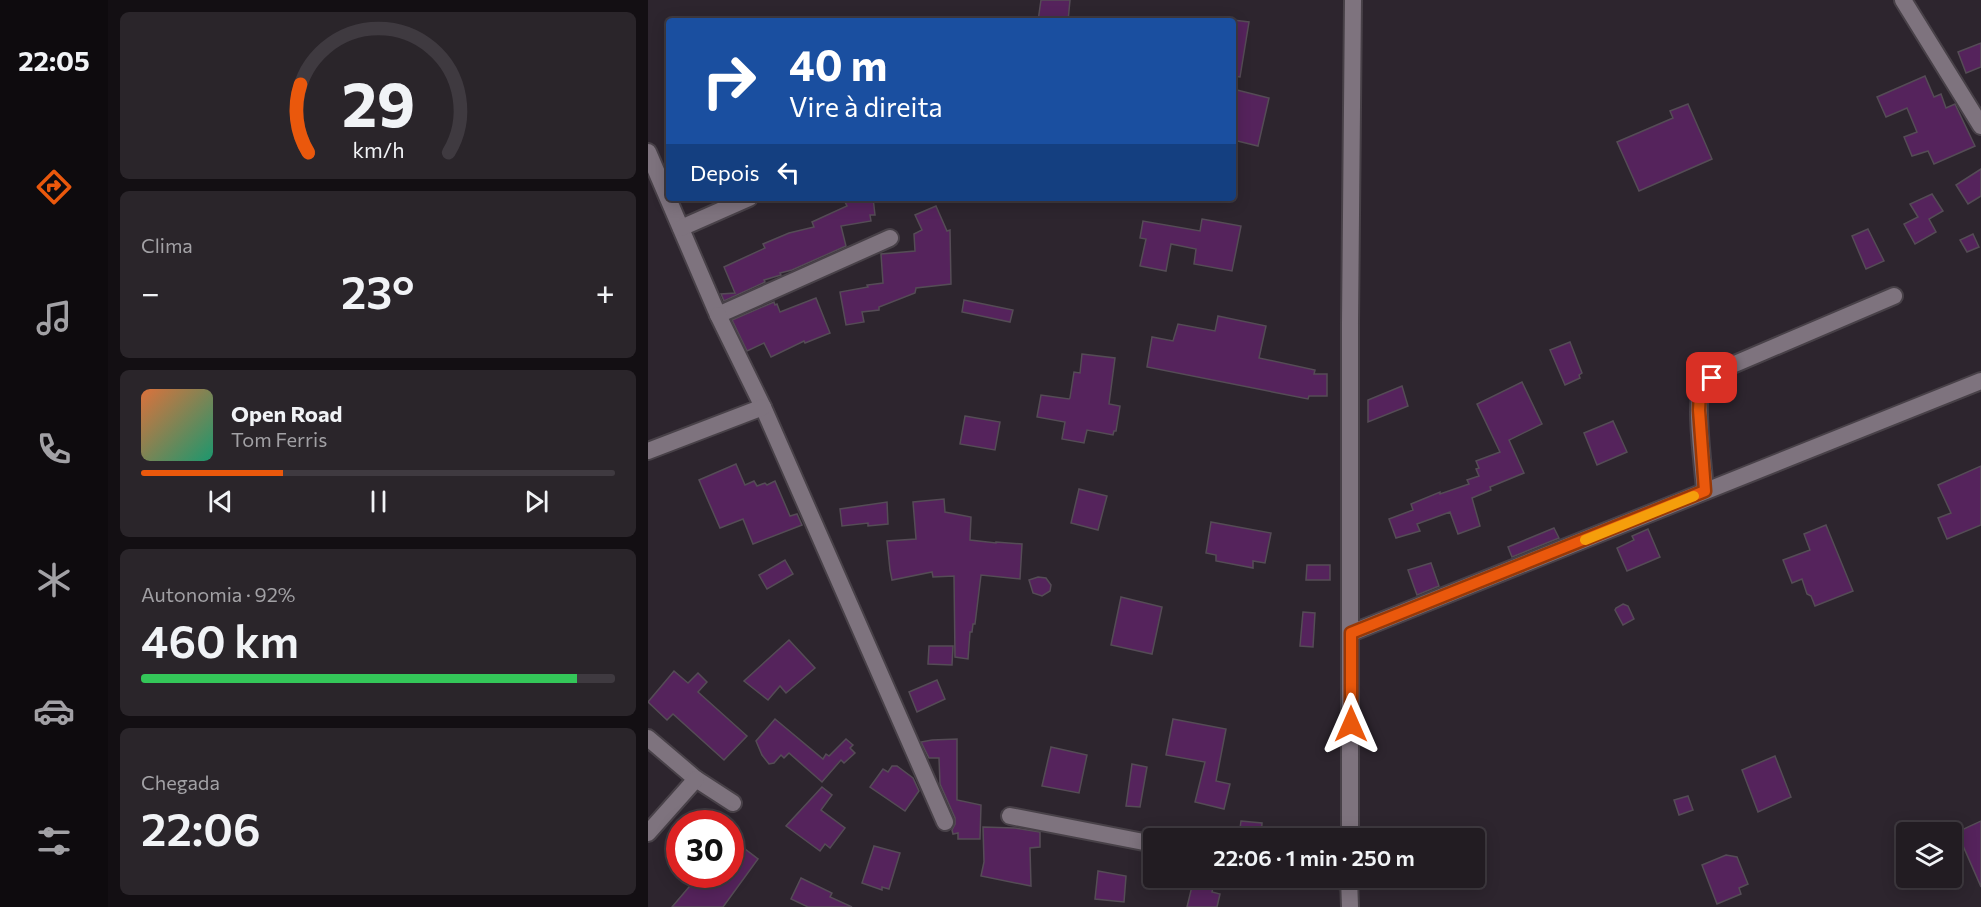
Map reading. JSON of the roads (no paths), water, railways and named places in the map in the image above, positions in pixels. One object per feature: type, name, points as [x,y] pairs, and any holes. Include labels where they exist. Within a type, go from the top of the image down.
[{"type":"street","points":[[1350,828],[1350,324],[1353,0]]},
{"type":"street","points":[[1903,0],[1981,126]]},
{"type":"street","points":[[648,152],[666,193]]},
{"type":"street","points":[[669,201],[718,315],[763,407],[945,822]]},
{"type":"street","points":[[681,228],[742,201]]},
{"type":"street","points":[[718,315],[890,238]]},
{"type":"street","points":[[1705,491],[1700,393],[1712,378],[1723,369],[1894,296]]},
{"type":"street","points":[[1351,633],[1981,381]]},
{"type":"street","points":[[648,452],[763,407]]},
{"type":"street","points":[[648,738],[696,779],[733,803]]},
{"type":"street","points":[[648,833],[696,779]]},
{"type":"street","points":[[1010,816],[1143,842]]},
{"type":"street","points":[[1349,888],[1350,907]]}]
